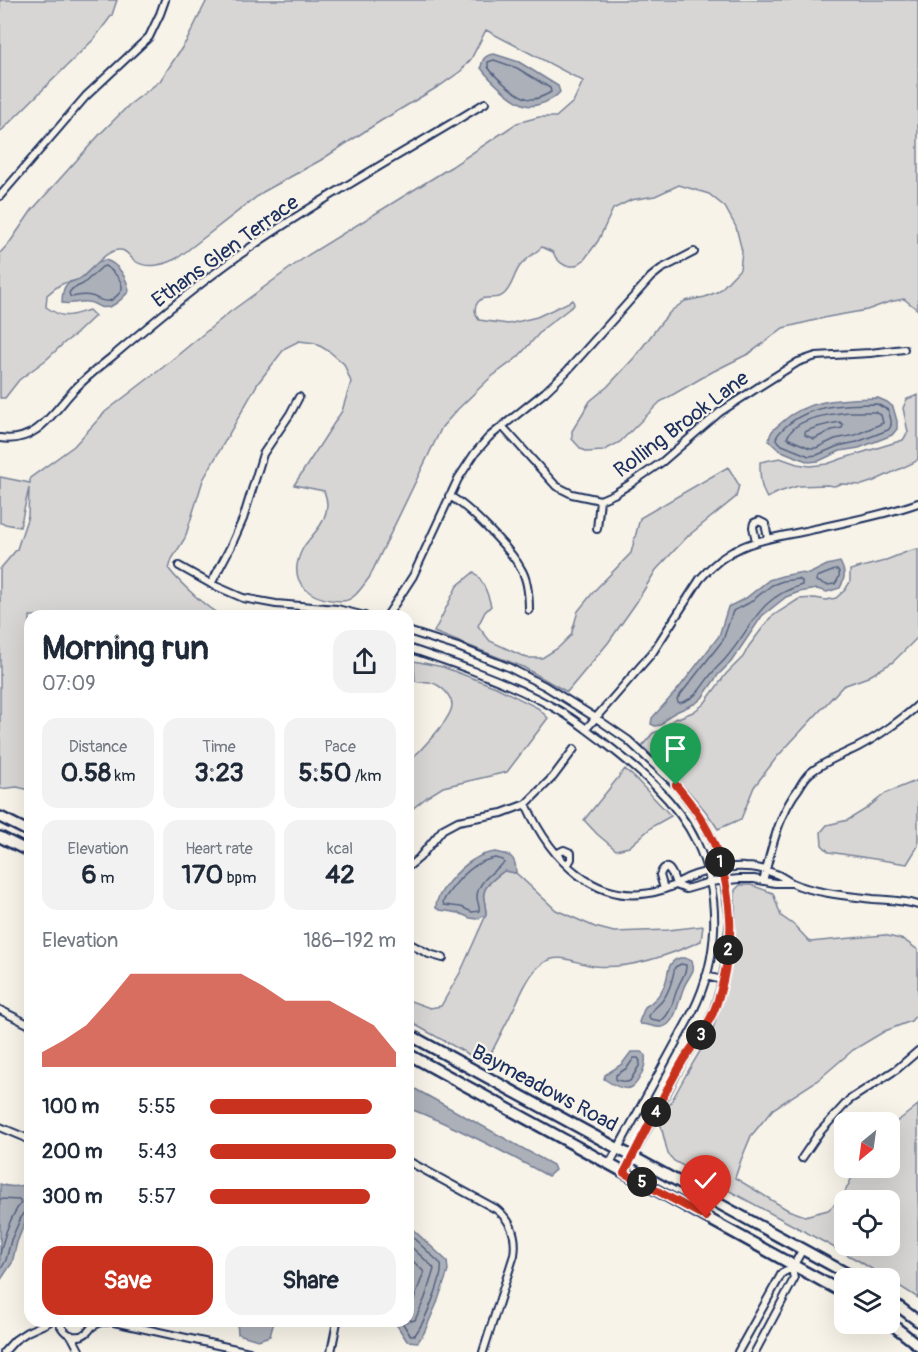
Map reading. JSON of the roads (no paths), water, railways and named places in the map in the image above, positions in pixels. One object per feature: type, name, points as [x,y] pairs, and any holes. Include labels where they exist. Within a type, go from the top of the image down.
[{"type":"main road","points":[[0,817],[24,829]]},
{"type":"main road","points":[[0,837],[24,849]]},
{"type":"main road","name":"Baymeadows Road","points":[[414,1037],[837,1268]]},
{"type":"main road","name":"Baymeadows Road","points":[[414,1057],[834,1288]]},
{"type":"main road","points":[[900,1308],[918,1321]]},
{"type":"main road","points":[[900,1331],[918,1345]]},
{"type":"street","points":[[0,195],[86,96],[148,37],[165,0]]},
{"type":"street","name":"Ethans Glen Terrace","points":[[0,438],[26,437],[44,425],[72,391],[231,261],[278,229],[485,103]]},
{"type":"street","points":[[391,610],[413,576],[458,478],[475,453],[489,437],[545,392],[567,371],[651,277],[661,269],[694,252]]},
{"type":"street","name":"Rolling Brook Lane","points":[[502,426],[556,486],[572,494],[600,500],[614,494],[662,462],[720,412],[798,362],[816,356],[904,349]]},
{"type":"street","points":[[212,584],[243,519],[263,454],[299,397]]},
{"type":"street","points":[[449,496],[470,510],[513,557],[524,574],[529,610]]},
{"type":"street","points":[[597,529],[600,500]]},
{"type":"street","points":[[586,729],[653,652],[707,570],[727,554],[756,541],[861,519],[918,503]]},
{"type":"street","points":[[756,541],[753,527],[754,523],[759,521],[765,524],[768,538]]},
{"type":"street","points":[[179,566],[243,598],[276,604],[341,610]]},
{"type":"street","points":[[414,633],[508,667],[596,717],[628,740],[676,785],[704,823],[712,839],[722,869],[730,919],[729,937],[717,1000],[706,1027],[685,1058],[624,1173]]},
{"type":"street","points":[[414,650],[508,685],[567,715],[627,760],[669,801],[696,842],[710,882],[714,908],[715,931],[706,976],[693,1011],[609,1165]]},
{"type":"street","points":[[763,881],[783,813],[810,774],[890,727],[918,705]]},
{"type":"street","points":[[414,862],[443,829],[459,822],[502,813],[526,804],[553,777],[574,749]]},
{"type":"street","points":[[526,804],[538,828],[556,854],[587,881],[610,892],[636,894],[664,889],[707,872],[746,867],[778,874],[791,883],[813,890],[918,905]]},
{"type":"street","points":[[556,854],[564,850],[569,851],[572,857],[567,865]]},
{"type":"street","points":[[664,889],[660,875],[664,868],[672,872],[676,885]]},
{"type":"street","points":[[676,885],[686,889],[710,882],[739,879],[791,883]]},
{"type":"street","points":[[414,946],[429,954],[442,957]]},
{"type":"street","points":[[706,976],[722,980]]},
{"type":"street","points":[[0,1010],[24,1022]]},
{"type":"street","points":[[802,1158],[819,1133],[849,1100],[897,1069],[918,1051]]},
{"type":"street","points":[[0,1127],[24,1137]]},
{"type":"street","points":[[414,1164],[496,1209],[510,1224],[515,1237],[514,1255],[483,1352]]},
{"type":"street","points":[[738,1352],[782,1273],[793,1266],[803,1249]]},
{"type":"street","points":[[755,1352],[794,1279],[793,1266]]},
{"type":"street","points":[[4,1352],[15,1340],[38,1327]]},
{"type":"street","points":[[63,1327],[71,1335],[79,1351]]},
{"type":"street","points":[[79,1351],[91,1327]]},
{"type":"street","points":[[136,1327],[249,1352]]},
{"type":"street","points":[[332,1352],[336,1327]]},
{"type":"street","points":[[71,1335],[86,1333]]},
{"type":"water","points":[[494,54],[519,62],[558,86],[560,92],[549,100],[530,106],[513,99],[481,68],[485,58]]},
{"type":"water","points":[[105,260],[114,264],[124,276],[129,291],[123,297],[113,305],[104,308],[89,302],[62,303],[67,284],[81,278],[95,265]]},
{"type":"water","points":[[878,398],[893,407],[897,429],[892,435],[859,448],[840,451],[819,461],[809,462],[779,450],[769,441],[774,429],[791,415],[814,404]]},
{"type":"water","points":[[840,562],[844,575],[840,588],[827,592],[817,589],[799,592],[786,597],[762,616],[731,662],[718,675],[702,698],[669,716],[661,725],[651,724],[652,718],[679,688],[719,636],[728,607],[746,598],[769,580],[798,573],[809,574],[827,565]]},
{"type":"water","points":[[495,852],[512,857],[516,873],[504,871],[487,887],[484,895],[486,915],[477,919],[436,908],[444,888],[462,868],[478,857]]},
{"type":"water","points":[[680,958],[692,961],[693,969],[673,1018],[664,1027],[640,1024],[645,1007],[662,990],[670,966]]},
{"type":"water","points":[[631,1052],[641,1052],[645,1055],[644,1068],[635,1085],[621,1088],[604,1079],[605,1075],[622,1064]]},
{"type":"water","points":[[414,1088],[553,1165],[555,1170],[548,1176],[414,1110]]},
{"type":"water","points":[[0,1184],[15,1187],[24,1184],[24,1225],[12,1263],[0,1281]]},
{"type":"water","points":[[414,1231],[447,1261],[448,1271],[424,1333],[418,1342],[407,1341],[398,1327],[414,1327]]},
{"type":"water","points":[[237,1327],[273,1327],[270,1336],[258,1340],[238,1334]]}]
